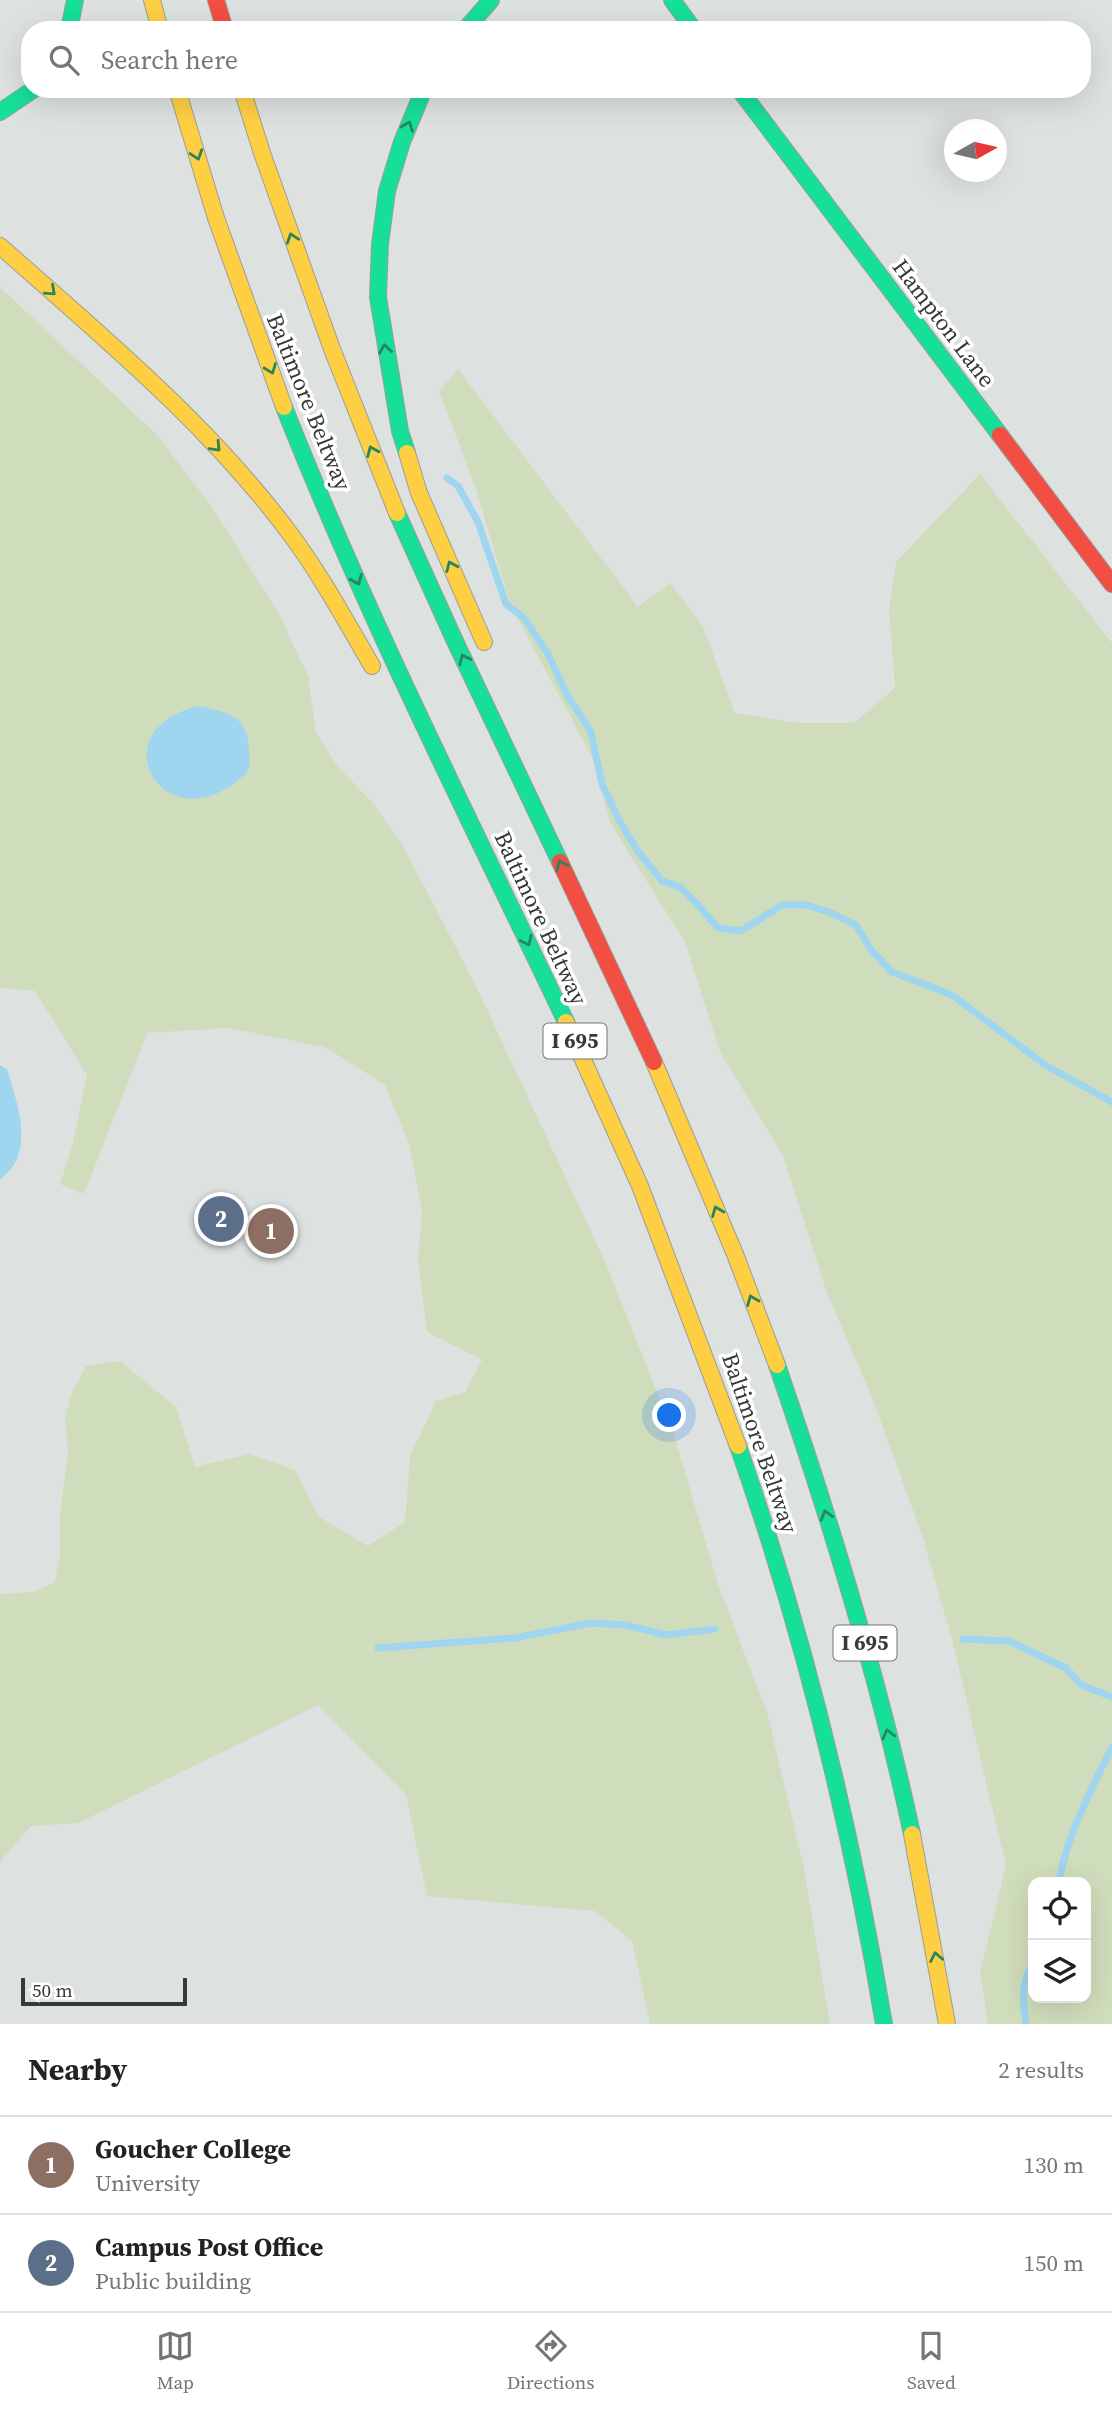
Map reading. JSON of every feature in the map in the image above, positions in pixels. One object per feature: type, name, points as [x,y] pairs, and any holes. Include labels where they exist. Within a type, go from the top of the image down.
[{"type":"main road","points":[[71,21],[75,0]]},
{"type":"main road","points":[[152,0],[158,21]]},
{"type":"main road","points":[[216,0],[222,21]]},
{"type":"main road","points":[[473,21],[491,0]]},
{"type":"main road","points":[[670,0],[687,21]]},
{"type":"main road","points":[[0,112],[21,98]]},
{"type":"main road","name":"Baltimore Beltway","points":[[180,98],[240,288],[296,436],[363,595],[635,1174],[716,1381],[764,1522],[809,1674],[845,1819],[884,2024]]},
{"type":"main road","name":"Baltimore Beltway","points":[[245,98],[354,411],[419,565],[692,1149],[775,1357],[869,1658],[909,1819],[947,2024]]},
{"type":"main road","points":[[420,98],[402,142],[387,191],[380,244],[378,297],[400,431],[419,493],[490,656]]},
{"type":"main road","name":"Hampton Lane","points":[[746,98],[1112,584]]},
{"type":"main road","points":[[0,246],[185,413],[238,470],[283,524],[318,576],[380,681]]},
{"type":"main road","points":[[408,729],[512,909]]},
{"type":"main road","points":[[552,807],[692,1149]]},
{"type":"green space","points":[[0,287],[155,433],[210,504],[279,614],[308,676],[316,732],[338,767],[372,802],[401,842],[476,986],[607,1266],[673,1432],[719,1587],[767,1712],[804,1868],[830,2024],[650,2024],[632,1941],[595,1911],[427,1896],[406,1795],[318,1705],[78,1823],[31,1826],[0,1862],[0,1594],[33,1592],[55,1582],[60,1555],[60,1513],[68,1452],[65,1417],[71,1395],[86,1366],[120,1361],[176,1407],[195,1467],[249,1454],[295,1470],[319,1517],[368,1546],[405,1522],[410,1456],[436,1401],[465,1392],[482,1360],[427,1332],[418,1261],[422,1212],[409,1143],[385,1085],[325,1047],[229,1028],[147,1033],[84,1194],[60,1184],[73,1143],[87,1075],[35,991],[0,988]]},
{"type":"green space","points":[[458,369],[638,607],[670,583],[703,627],[735,713],[797,723],[854,723],[895,688],[889,609],[896,562],[980,474],[1112,643],[1112,2024],[988,2024],[980,1973],[1006,1865],[952,1640],[923,1538],[872,1397],[827,1293],[783,1156],[720,1052],[685,942],[610,823],[593,759],[510,604],[475,486],[439,391]]},
{"type":"water","points":[[198,706],[226,713],[241,724],[248,742],[249,770],[220,792],[193,799],[170,793],[154,779],[147,760],[150,739],[167,720]]},
{"type":"water","points":[[0,1065],[7,1069],[14,1091],[20,1116],[21,1140],[15,1163],[0,1180]]},
{"type":"waterway","points":[[447,478],[458,486],[478,522],[506,604],[525,619],[548,654],[567,695],[591,732],[602,784],[621,824],[637,850],[662,881],[680,887],[718,928],[741,931],[782,905],[806,905],[856,925],[872,951],[892,972],[952,995],[1045,1065],[1112,1102]]},
{"type":"waterway","points":[[378,1648],[515,1638],[591,1623],[626,1625],[666,1635],[715,1629]]},
{"type":"waterway","points":[[963,1639],[1009,1641],[1066,1668],[1081,1685],[1112,1697]]},
{"type":"waterway","points":[[1060,1877],[1074,1830],[1112,1747]]},
{"type":"waterway","points":[[1026,2024],[1023,2000],[1028,1974]]},
{"type":"traffic: fast","points":[[71,21],[75,0]]},
{"type":"traffic: fast","points":[[473,21],[491,0]]},
{"type":"traffic: fast","points":[[672,0],[687,21]]},
{"type":"traffic: fast","points":[[0,112],[21,98]]},
{"type":"traffic: fast","points":[[407,453],[400,431],[378,297],[380,244],[387,191],[402,142],[420,98]]},
{"type":"traffic: fast","points":[[746,98],[1000,435]]},
{"type":"traffic: fast","points":[[284,407],[384,640],[566,1022]]},
{"type":"traffic: fast","points":[[397,513],[560,862]]},
{"type":"traffic: fast","points":[[777,1365],[852,1598],[884,1715],[912,1834]]},
{"type":"traffic: fast","points":[[738,1446],[784,1588],[823,1732],[857,1877],[884,2024]]},
{"type":"traffic: slow","points":[[152,0],[158,21]]},
{"type":"traffic: slow","points":[[180,98],[216,218],[284,407]]},
{"type":"traffic: slow","points":[[245,98],[332,349],[397,513]]},
{"type":"traffic: slow","points":[[0,246],[155,385],[228,459],[305,554],[372,666]]},
{"type":"traffic: slow","points":[[407,453],[419,493],[484,642]]},
{"type":"traffic: slow","points":[[566,1022],[640,1186],[738,1446]]},
{"type":"traffic: slow","points":[[654,1062],[735,1254],[777,1365]]},
{"type":"traffic: slow","points":[[912,1834],[947,2024]]},
{"type":"traffic: jam","points":[[216,0],[222,21]]},
{"type":"traffic: jam","points":[[1000,435],[1112,584]]},
{"type":"traffic: jam","points":[[560,862],[654,1062]]},
{"type":"place","name":"Campus Post Office","points":[[221,1219]]},
{"type":"place","name":"Goucher College","points":[[271,1231]]}]
